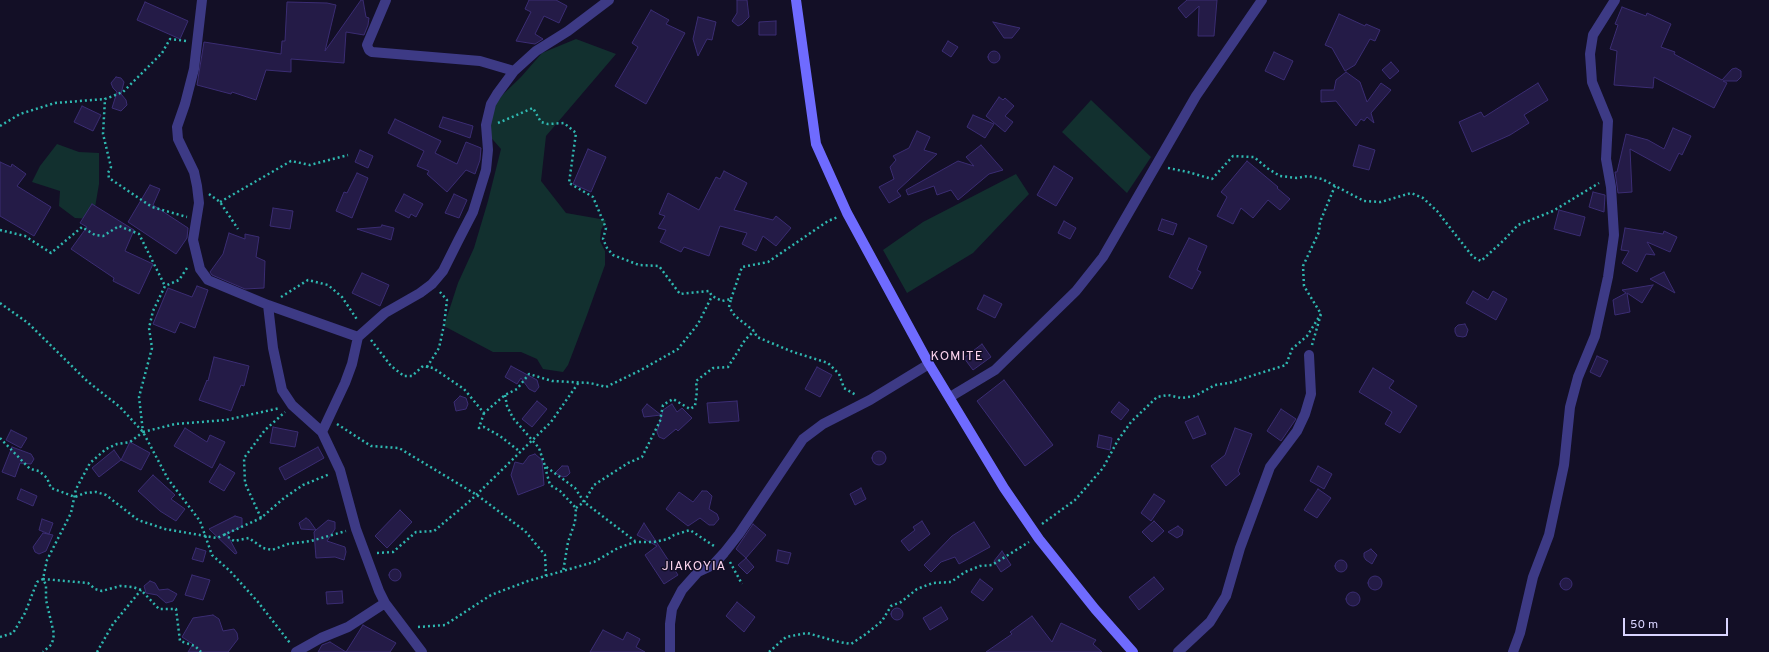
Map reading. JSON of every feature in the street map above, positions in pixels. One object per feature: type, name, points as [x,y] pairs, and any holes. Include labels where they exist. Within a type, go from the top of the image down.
[{"type":"street","points":[[202,0],[194,69],[177,128],[178,139],[194,172],[198,186],[199,203],[195,219],[193,240],[200,270],[208,280],[268,305],[361,334]]},
{"type":"street","points":[[386,0],[367,45],[369,50],[372,52],[480,61],[514,71]]},
{"type":"street","points":[[322,432],[352,364],[361,334],[385,313],[420,293],[432,284],[443,271],[473,212],[486,170],[488,150],[486,125],[491,104],[514,71],[536,51],[568,31],[609,0]]},
{"type":"street","points":[[796,0],[816,144],[847,213],[929,364],[1004,488],[1039,539],[1095,609],[1133,652]]},
{"type":"street","points":[[950,397],[995,370],[1076,291],[1103,257],[1196,96],[1239,36],[1262,0]]},
{"type":"street","points":[[1513,652],[1520,633],[1533,577],[1549,535],[1564,466],[1570,407],[1578,377],[1595,336],[1608,277],[1614,235],[1611,187],[1606,159],[1608,120],[1592,82],[1590,54],[1593,35],[1615,0]]},
{"type":"street","points":[[268,305],[278,375],[282,390],[292,405],[322,432],[340,470],[356,529],[371,574],[385,603],[422,652]]},
{"type":"street","points":[[1178,652],[1210,622],[1226,596],[1240,548],[1268,473],[1297,431],[1305,414],[1311,394],[1310,355]]},
{"type":"street","points":[[670,652],[670,624],[672,609],[682,590],[698,572],[712,564],[724,553],[751,517],[803,439],[823,424],[870,400],[929,364]]},
{"type":"street","points":[[294,649],[348,627],[385,603]]},
{"type":"path","points":[[0,126],[20,114],[55,103],[105,99],[123,92],[162,53],[170,39],[186,41],[191,37]]},
{"type":"path","points":[[105,99],[103,134],[111,167],[108,173],[109,178],[152,207],[195,219]]},
{"type":"path","points":[[486,125],[504,121],[533,108],[541,122],[548,124],[564,123],[576,133],[569,183],[593,197],[606,228],[603,238],[607,248],[613,255],[639,265],[659,266],[680,294],[709,291],[712,296],[722,301],[731,299]]},
{"type":"path","points":[[238,229],[220,202],[291,161],[310,165],[348,154]]},
{"type":"path","points":[[1155,166],[1188,172],[1212,180],[1233,156],[1254,157],[1267,168],[1280,176],[1297,178],[1308,176],[1322,179],[1364,201],[1381,202],[1411,193],[1424,198],[1437,211],[1473,257],[1481,261],[1518,225],[1552,211],[1601,182],[1611,187]]},
{"type":"path","points":[[1310,355],[1321,314],[1304,286],[1303,266],[1319,232],[1320,222],[1335,186]]},
{"type":"path","points":[[847,213],[828,221],[768,262],[742,267],[729,307],[735,316],[754,331],[757,337],[793,352],[828,363],[839,374],[844,388],[870,400]]},
{"type":"path","points":[[0,230],[24,236],[51,253],[82,227],[95,235],[103,236],[119,226],[139,234],[165,286]]},
{"type":"path","points":[[143,432],[139,397],[152,348],[149,328],[153,311],[165,286],[179,280],[187,268],[189,261]]},
{"type":"path","points":[[268,305],[308,280],[328,285],[342,297],[352,310],[361,334],[391,366],[404,376],[412,376],[423,366],[433,368],[464,389],[484,413]]},
{"type":"path","points":[[427,367],[439,348],[447,300],[432,284]]},
{"type":"path","points":[[519,451],[500,436],[484,427],[479,428],[484,413],[505,395],[517,389],[529,374],[552,380],[579,382],[606,387],[641,370],[678,349],[698,324],[712,296]]},
{"type":"path","points":[[0,303],[28,323],[87,381],[120,407],[143,432],[168,479],[200,521],[212,555],[258,602],[294,649]]},
{"type":"path","points":[[1033,530],[1075,500],[1103,468],[1118,440],[1131,422],[1156,396],[1168,395],[1181,398],[1195,396],[1215,385],[1229,383],[1286,365],[1292,349],[1307,336],[1321,314]]},
{"type":"path","points":[[576,508],[584,502],[594,486],[628,462],[642,457],[660,421],[663,405],[672,399],[690,409],[695,406],[697,391],[696,381],[713,368],[728,367],[745,340],[754,331]]},
{"type":"path","points":[[365,554],[393,552],[416,532],[434,531],[477,495],[519,451],[551,422],[579,382]]},
{"type":"path","points":[[505,395],[507,406],[513,418],[539,448],[550,485],[560,491],[576,508],[575,522],[568,542],[563,572]]},
{"type":"path","points":[[43,652],[52,644],[54,634],[46,600],[46,585],[43,579],[47,560],[71,513],[76,490],[90,463],[106,449],[117,444],[130,442],[143,432],[175,424],[226,420],[292,405]]},
{"type":"path","points":[[260,518],[245,484],[244,458],[265,430],[292,405]]},
{"type":"path","points":[[329,418],[371,446],[399,448],[477,495],[519,526],[530,537],[545,555],[546,576]]},
{"type":"path","points":[[0,438],[30,469],[39,471],[47,478],[51,488],[75,497],[85,493],[96,492],[106,495],[138,520],[165,529],[217,538],[240,529],[260,518],[284,498],[303,485],[340,470]]},
{"type":"path","points":[[544,466],[575,488],[584,502],[635,542]]},
{"type":"path","points":[[224,534],[234,541],[248,538],[263,548],[272,550],[288,544],[311,541],[356,529]]},
{"type":"path","points":[[414,627],[445,626],[491,595],[546,576],[594,562],[618,548],[635,542],[654,542],[668,539],[674,534],[690,530],[722,549],[742,584]]},
{"type":"path","points":[[769,652],[786,637],[807,632],[850,644],[866,634],[882,620],[891,606],[901,602],[917,589],[933,583],[952,582],[965,572],[980,566],[992,566],[1024,544],[1039,539]]},
{"type":"path","points":[[0,637],[13,633],[25,613],[37,582],[43,579],[88,583],[95,589],[102,591],[120,586],[133,586],[141,590],[159,609],[176,609],[180,641],[195,646],[201,652]]},
{"type":"path","points":[[97,652],[114,624],[141,590]]},
{"type":"green space","points":[[576,39],[616,54],[546,136],[541,181],[566,213],[606,220],[601,230],[600,241],[605,251],[605,265],[568,365],[563,372],[543,369],[537,359],[521,352],[493,352],[444,326],[458,283],[474,248],[501,149],[487,133],[495,102],[521,77],[542,53]]},
{"type":"green space","points":[[1091,100],[1151,157],[1127,193],[1062,132]]},
{"type":"green space","points":[[57,144],[79,152],[99,153],[99,184],[93,219],[75,218],[59,206],[60,191],[32,182],[40,166]]},
{"type":"green space","points":[[1016,174],[1029,194],[973,253],[907,293],[883,250],[923,222]]},
{"type":"building","points":[[361,0],[363,0],[366,17],[369,18],[368,25],[364,35],[346,32],[344,63],[291,59],[291,72],[266,70],[256,100],[232,92],[231,94],[197,85],[204,42],[281,54],[282,41],[285,41],[287,2],[327,3],[336,5],[325,51]]},
{"type":"building","points":[[529,0],[556,0],[567,6],[559,23],[544,16],[535,34],[543,39],[535,44],[516,41],[531,12],[525,9]]},
{"type":"building","points":[[737,0],[747,0],[749,17],[738,26],[732,21],[737,13]]},
{"type":"building","points":[[1187,0],[1217,0],[1214,36],[1198,36],[1199,6],[1186,18],[1178,8]]},
{"type":"building","points":[[145,2],[188,21],[180,39],[137,20]]},
{"type":"building","points":[[1622,7],[1646,16],[1647,13],[1671,24],[1661,47],[1675,52],[1674,54],[1722,80],[1732,69],[1736,68],[1741,71],[1741,77],[1737,81],[1723,81],[1727,83],[1714,108],[1654,77],[1653,88],[1614,85],[1617,51],[1610,49],[1618,25],[1615,24]]},
{"type":"building","points":[[651,10],[669,20],[666,24],[685,33],[646,104],[615,86],[638,47],[632,43]]},
{"type":"building","points":[[1339,14],[1365,26],[1366,24],[1380,30],[1375,41],[1370,39],[1355,65],[1345,71],[1332,48],[1325,45]]},
{"type":"building","points":[[698,17],[716,22],[712,40],[707,39],[698,56],[693,39]]},
{"type":"building","points":[[776,21],[776,35],[759,35],[759,22]]},
{"type":"building","points":[[993,22],[1020,28],[1012,38],[1004,38]]},
{"type":"building","points":[[948,41],[958,47],[951,57],[942,51]]},
{"type":"building","points":[[994,51],[998,53],[1000,57],[998,61],[994,63],[990,61],[988,57],[990,53]]},
{"type":"building","points":[[1274,52],[1293,61],[1284,80],[1265,71]]},
{"type":"building","points":[[1391,62],[1399,71],[1390,79],[1382,70]]},
{"type":"building","points":[[1346,72],[1360,82],[1367,102],[1381,83],[1391,90],[1371,113],[1374,123],[1367,117],[1364,121],[1361,119],[1356,126],[1336,101],[1321,102],[1321,90],[1334,90],[1336,80]]},
{"type":"building","points":[[116,77],[121,78],[124,82],[121,94],[126,100],[127,105],[121,111],[112,108],[117,92],[111,83]]},
{"type":"building","points":[[1538,83],[1548,100],[1524,115],[1529,123],[1510,135],[1472,152],[1459,122],[1481,112],[1484,117]]},
{"type":"building","points":[[999,97],[1003,100],[1005,98],[1014,106],[1005,116],[1013,122],[1005,132],[986,116]]},
{"type":"building","points":[[82,106],[101,115],[93,131],[74,122]]},
{"type":"building","points":[[973,115],[994,124],[985,138],[967,127]]},
{"type":"building","points":[[443,117],[473,126],[470,138],[439,127]]},
{"type":"building","points":[[395,119],[441,141],[435,153],[457,164],[466,142],[481,148],[480,160],[475,174],[466,170],[447,192],[427,174],[429,171],[417,166],[424,151],[388,133]]},
{"type":"building","points":[[1673,128],[1691,136],[1682,155],[1679,153],[1670,171],[1630,149],[1632,192],[1618,193],[1615,172],[1617,172],[1626,134],[1648,140],[1664,149]]},
{"type":"building","points":[[917,131],[930,137],[924,150],[937,154],[897,191],[901,196],[889,203],[879,187],[894,179],[890,167],[896,160],[893,156],[909,148]]},
{"type":"building","points":[[981,145],[1003,170],[989,174],[958,200],[951,190],[937,195],[934,186],[908,195],[906,190],[958,161],[974,166],[966,157]]},
{"type":"building","points":[[1359,145],[1375,150],[1369,170],[1353,166]]},
{"type":"building","points":[[588,149],[606,157],[591,192],[573,184]]},
{"type":"building","points":[[360,150],[373,156],[368,168],[355,162]]},
{"type":"building","points":[[1247,161],[1290,199],[1280,210],[1268,200],[1253,218],[1241,208],[1233,224],[1217,216],[1227,197],[1221,192]]},
{"type":"building","points":[[0,162],[11,167],[12,164],[26,174],[17,186],[51,207],[34,236],[0,216]]},
{"type":"building","points":[[1054,166],[1073,178],[1056,206],[1037,195]]},
{"type":"building","points":[[724,171],[747,183],[734,210],[773,220],[776,216],[791,228],[776,246],[763,236],[756,251],[742,244],[747,233],[720,226],[709,256],[684,247],[681,252],[660,242],[666,230],[658,228],[665,216],[659,214],[668,193],[699,210],[716,177],[720,179]]},
{"type":"building","points":[[357,173],[368,178],[352,218],[336,211],[344,192],[347,193]]},
{"type":"building","points":[[150,185],[160,189],[153,205],[188,228],[187,238],[176,254],[128,222]]},
{"type":"building","points":[[1593,192],[1605,195],[1604,212],[1589,207]]},
{"type":"building","points":[[404,194],[423,204],[416,217],[411,214],[409,218],[395,211]]},
{"type":"building","points":[[454,194],[467,200],[459,218],[445,213]]},
{"type":"building","points":[[92,204],[134,230],[125,251],[153,264],[139,294],[113,281],[114,278],[71,249],[87,227],[80,223]]},
{"type":"building","points":[[273,208],[293,211],[290,229],[270,226]]},
{"type":"building","points":[[1559,210],[1585,217],[1580,236],[1554,229]]},
{"type":"building","points":[[1162,219],[1177,224],[1173,235],[1158,230]]},
{"type":"building","points":[[1064,221],[1076,228],[1070,239],[1058,233]]},
{"type":"building","points":[[382,225],[394,228],[391,240],[357,229],[381,227]]},
{"type":"building","points":[[1625,228],[1663,234],[1664,231],[1677,237],[1670,252],[1647,242],[1655,255],[1646,254],[1637,272],[1622,263],[1629,251],[1621,250]]},
{"type":"building","points":[[229,233],[245,239],[245,234],[259,237],[256,257],[265,261],[264,288],[245,289],[212,275],[210,272],[223,254]]},
{"type":"building","points":[[1189,238],[1207,246],[1197,270],[1201,272],[1192,289],[1169,277]]},
{"type":"building","points":[[1664,272],[1675,293],[1650,279]]},
{"type":"building","points":[[362,273],[389,285],[380,306],[352,293]]},
{"type":"building","points":[[1653,285],[1642,303],[1627,293],[1630,312],[1615,315],[1613,300],[1626,293],[1622,290]]},
{"type":"building","points":[[197,286],[208,290],[195,328],[180,322],[175,333],[153,324],[168,288],[192,297]]},
{"type":"building","points":[[1473,291],[1488,300],[1493,291],[1507,299],[1496,320],[1466,303]]},
{"type":"building","points":[[984,295],[1002,304],[995,318],[977,309]]},
{"type":"building","points":[[1465,324],[1468,330],[1466,336],[1457,336],[1455,328],[1458,325]]},
{"type":"building","points":[[982,344],[991,357],[973,370],[964,358]]},
{"type":"building","points":[[1597,356],[1608,361],[1600,377],[1590,372]]},
{"type":"building","points":[[214,357],[249,366],[244,386],[241,385],[231,411],[199,400],[207,380],[208,381]]},
{"type":"building","points":[[511,366],[537,380],[539,387],[535,392],[529,389],[521,378],[517,384],[505,377]]},
{"type":"building","points":[[817,367],[832,375],[820,397],[805,389]]},
{"type":"building","points":[[1373,368],[1394,381],[1389,388],[1417,406],[1400,433],[1385,424],[1392,412],[1359,392]]},
{"type":"building","points":[[1004,380],[1053,445],[1025,466],[977,401]]},
{"type":"building","points":[[460,396],[466,398],[468,404],[466,409],[456,411],[454,402]]},
{"type":"building","points":[[537,401],[547,409],[532,427],[522,419]]},
{"type":"building","points":[[737,401],[739,421],[709,423],[707,403]]},
{"type":"building","points":[[1119,402],[1129,410],[1121,420],[1111,412]]},
{"type":"building","points":[[647,404],[661,415],[644,417],[642,410]]},
{"type":"building","points":[[672,404],[677,412],[682,408],[692,418],[678,431],[676,429],[664,439],[659,437],[657,432],[663,410]]},
{"type":"building","points":[[1281,409],[1296,419],[1281,441],[1267,431]]},
{"type":"building","points":[[1198,416],[1206,434],[1193,439],[1185,422]]},
{"type":"building","points":[[273,427],[298,432],[295,447],[270,443]]},
{"type":"building","points":[[185,428],[207,442],[210,435],[225,442],[212,468],[174,446]]},
{"type":"building","points":[[1235,428],[1252,434],[1238,471],[1240,474],[1226,486],[1211,466],[1225,455]]},
{"type":"building","points":[[11,430],[27,438],[21,448],[6,440]]},
{"type":"building","points":[[1099,435],[1112,438],[1110,450],[1097,447]]},
{"type":"building","points":[[130,442],[150,453],[141,470],[121,460]]},
{"type":"building","points":[[12,447],[31,454],[34,459],[31,464],[20,463],[15,477],[2,472]]},
{"type":"building","points":[[318,447],[324,458],[285,480],[279,468]]},
{"type":"building","points":[[114,450],[121,460],[99,477],[92,468]]},
{"type":"building","points":[[879,451],[884,453],[886,458],[884,463],[879,465],[874,463],[872,458],[874,453]]},
{"type":"building","points":[[535,454],[542,460],[544,485],[518,495],[511,475],[515,462],[523,464],[529,456]]},
{"type":"building","points":[[220,464],[235,473],[224,491],[209,482]]},
{"type":"building","points":[[562,466],[568,466],[570,473],[567,476],[563,477],[555,473]]},
{"type":"building","points":[[1318,466],[1332,474],[1324,489],[1310,481]]},
{"type":"building","points":[[153,475],[175,495],[171,499],[185,509],[176,521],[160,511],[138,491]]},
{"type":"building","points":[[861,488],[866,499],[855,505],[850,494]]},
{"type":"building","points":[[21,489],[37,496],[33,506],[17,499]]},
{"type":"building","points":[[1318,489],[1331,498],[1317,518],[1304,510]]},
{"type":"building","points":[[702,491],[707,491],[712,496],[709,509],[717,514],[719,519],[714,525],[709,525],[700,518],[688,526],[666,509],[679,492],[693,502]]},
{"type":"building","points":[[1154,494],[1165,501],[1151,521],[1141,513]]},
{"type":"building","points":[[400,510],[412,522],[387,548],[375,536]]},
{"type":"building","points":[[235,516],[242,518],[242,526],[227,534],[237,553],[235,554],[209,529]]},
{"type":"building","points":[[306,518],[316,530],[301,529],[299,523]]},
{"type":"building","points":[[42,519],[53,523],[49,534],[39,530]]},
{"type":"building","points":[[328,520],[335,522],[335,529],[327,541],[345,547],[346,552],[344,560],[335,557],[316,558],[314,532]]},
{"type":"building","points":[[922,521],[930,534],[909,551],[901,541],[915,530],[913,527]]},
{"type":"building","points":[[1154,521],[1164,531],[1152,542],[1142,532]]},
{"type":"building","points":[[974,522],[990,547],[959,564],[955,557],[941,562],[931,572],[924,565],[952,536]]},
{"type":"building","points":[[644,523],[678,575],[664,584],[645,555],[657,546],[637,535]]},
{"type":"building","points":[[753,524],[766,535],[746,558],[736,549]]},
{"type":"building","points":[[1178,526],[1183,530],[1182,535],[1177,538],[1168,532]]},
{"type":"building","points":[[43,533],[53,535],[46,551],[39,554],[35,552],[33,547]]},
{"type":"building","points":[[196,548],[206,551],[203,562],[192,559]]},
{"type":"building","points":[[1371,549],[1377,555],[1372,564],[1364,557],[1364,553]]},
{"type":"building","points":[[778,550],[791,553],[788,564],[776,561]]},
{"type":"building","points":[[1002,551],[1011,565],[1001,572],[994,561]]},
{"type":"building","points":[[746,558],[754,567],[747,574],[738,565]]},
{"type":"building","points":[[1343,560],[1346,561],[1346,571],[1339,572],[1336,571],[1335,564],[1336,561]]},
{"type":"building","points":[[395,569],[399,571],[401,575],[399,579],[395,581],[391,579],[389,575],[391,571]]},
{"type":"building","points":[[192,575],[210,580],[203,600],[185,595]]},
{"type":"building","points":[[1375,576],[1380,578],[1382,583],[1380,588],[1375,590],[1370,588],[1368,583],[1370,578]]},
{"type":"building","points":[[1154,577],[1164,589],[1139,610],[1129,597]]},
{"type":"building","points":[[1568,578],[1571,579],[1571,589],[1564,590],[1561,589],[1560,582],[1561,579]]},
{"type":"building","points":[[980,579],[993,589],[983,601],[971,592]]},
{"type":"building","points":[[150,581],[155,583],[159,590],[168,589],[177,594],[173,601],[166,603],[157,595],[146,593],[144,586]]},
{"type":"building","points":[[342,591],[343,603],[327,604],[326,592]]},
{"type":"building","points":[[1353,592],[1358,594],[1360,599],[1358,604],[1353,606],[1348,604],[1346,599],[1348,594]]},
{"type":"building","points":[[737,602],[755,617],[744,632],[726,616]]},
{"type":"building","points":[[941,607],[948,619],[930,630],[923,618]]},
{"type":"building","points":[[897,608],[901,610],[903,614],[901,618],[897,620],[893,618],[891,614],[893,610]]},
{"type":"building","points":[[213,615],[219,619],[223,631],[234,629],[237,633],[238,639],[228,652],[188,652],[193,644],[182,637],[193,618]]},
{"type":"building","points":[[1032,616],[1052,642],[1061,623],[1096,640],[1093,644],[1102,652],[986,652],[1012,634],[1010,632]]},
{"type":"building","points":[[363,625],[396,643],[390,652],[346,652]]},
{"type":"building","points":[[603,630],[623,640],[627,632],[640,639],[636,647],[645,652],[590,652]]},
{"type":"building","points":[[330,642],[346,652],[318,652],[322,645]]},
{"type":"district","name":"KOMITE","points":[[957,357]]},
{"type":"district","name":"JIAKOYIA","points":[[694,567]]}]
